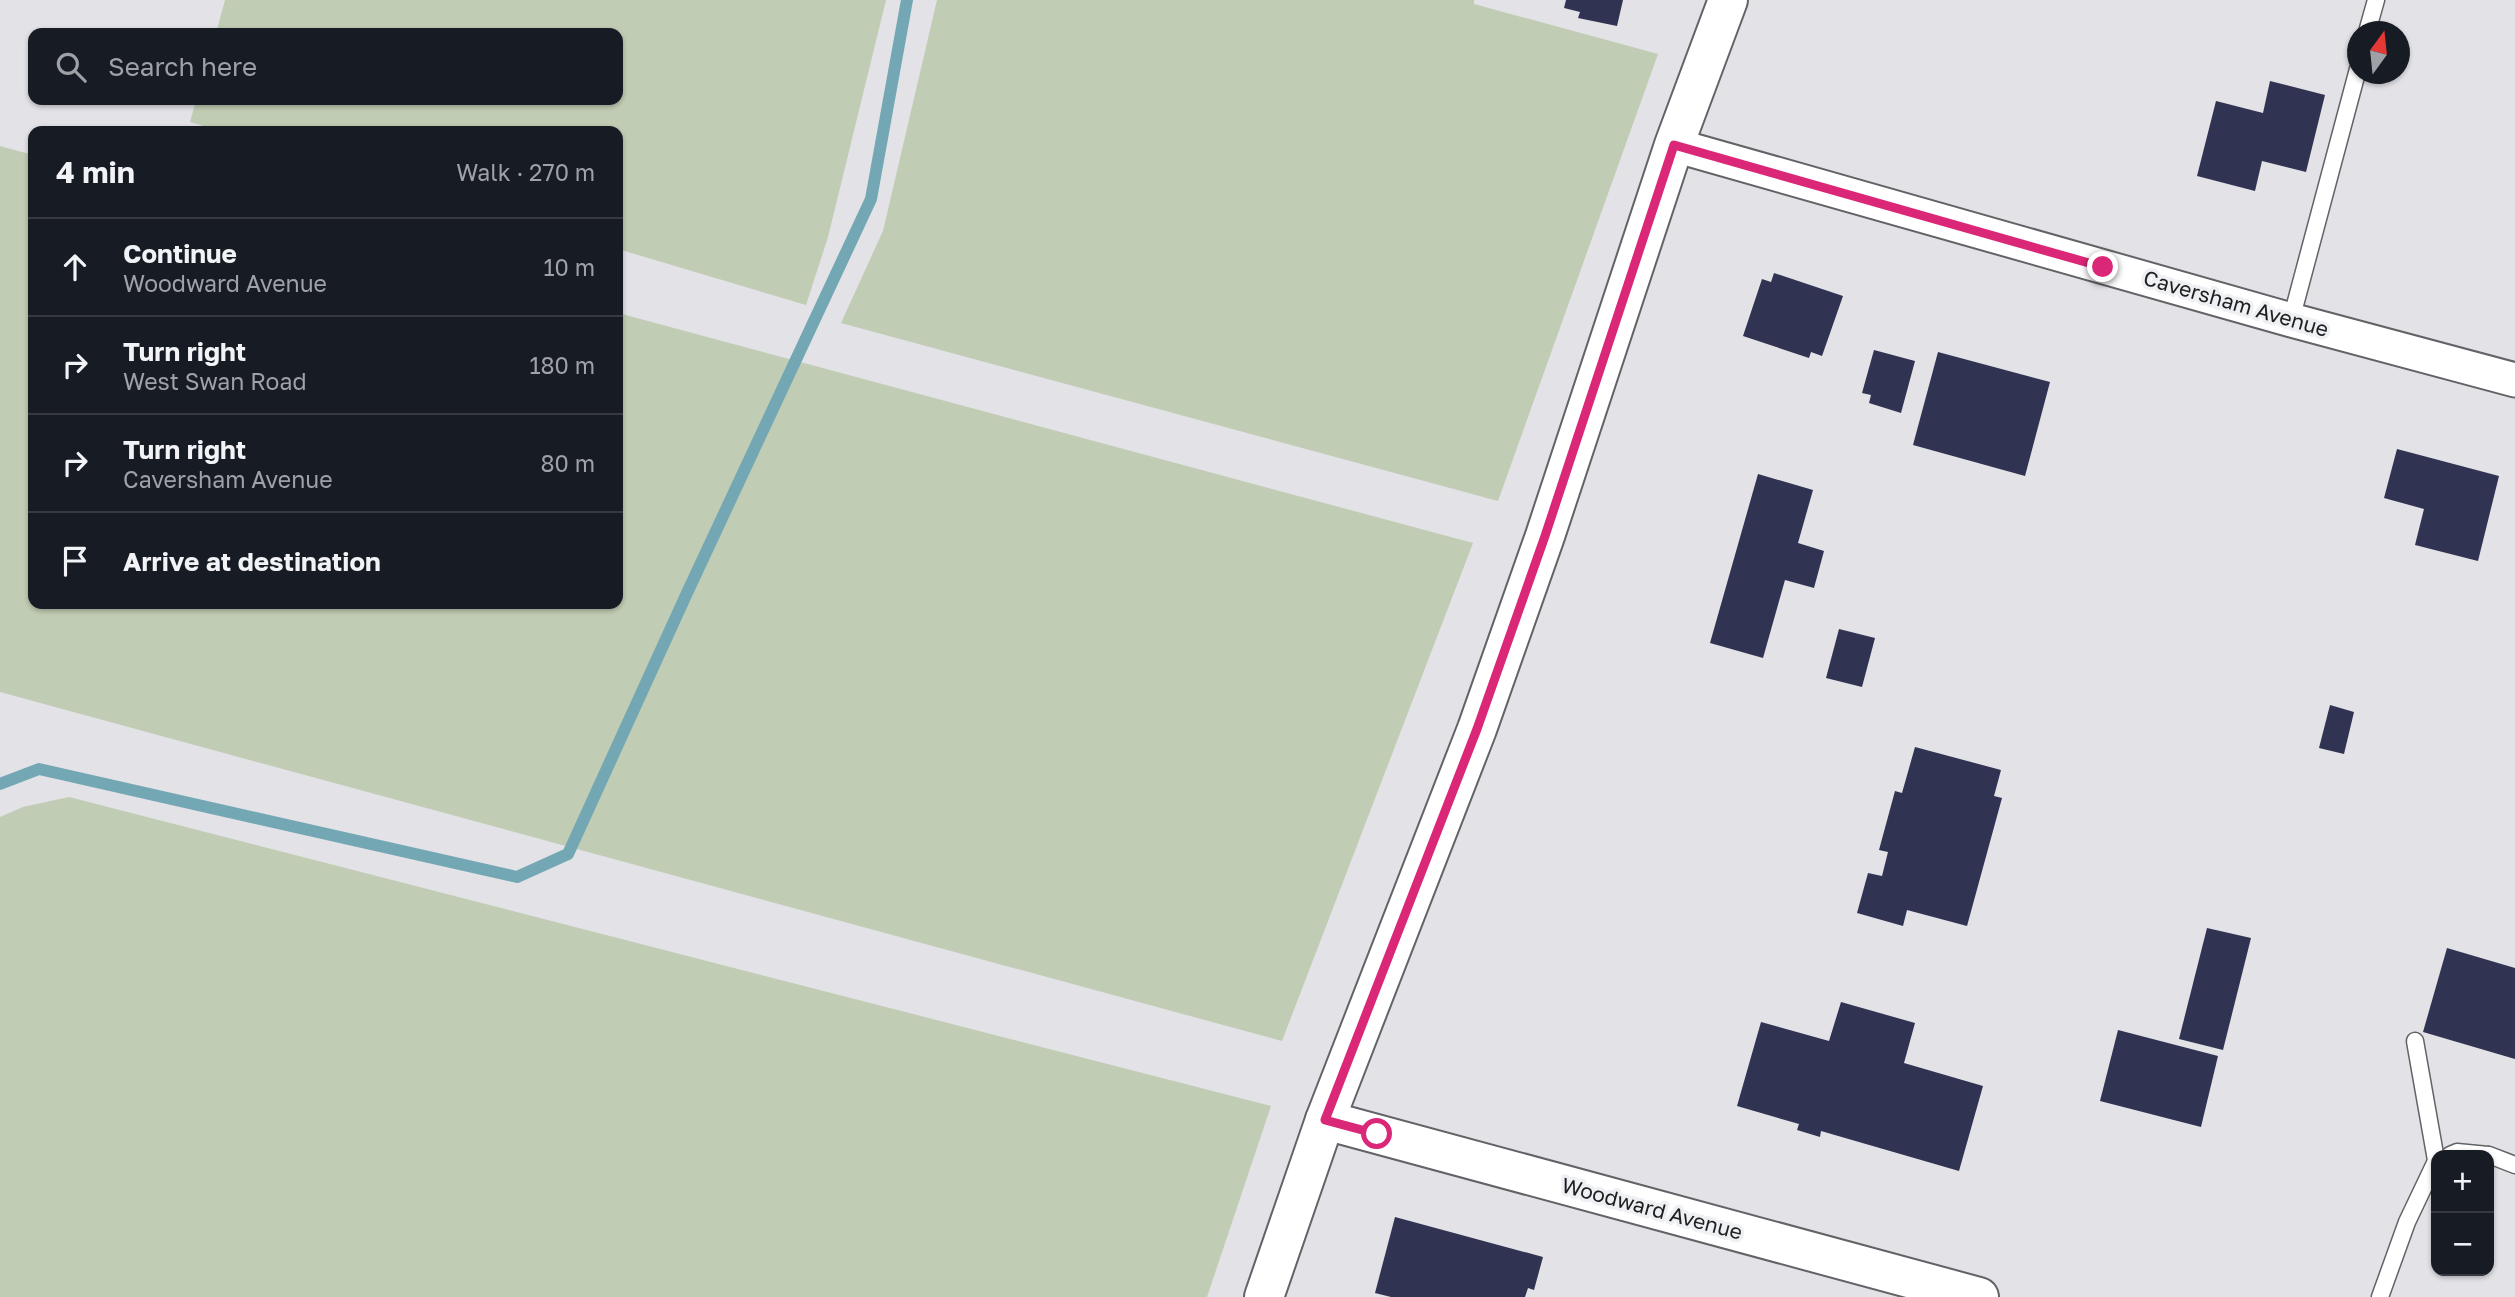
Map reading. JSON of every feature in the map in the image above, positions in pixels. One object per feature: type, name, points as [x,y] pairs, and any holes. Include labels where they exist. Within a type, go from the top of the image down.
[{"type":"main road","points":[[1264,1297],[1325,1120],[1477,729],[1545,536],[1674,145],[1728,0]]},
{"type":"main road","name":"Woodward Avenue","points":[[1325,1120],[1979,1297]]},
{"type":"street","name":"Caversham Avenue","points":[[1674,145],[2291,320],[2515,380]]},
{"type":"lane","points":[[2370,21],[2376,0]]},
{"type":"lane","points":[[2291,320],[2353,84]]},
{"type":"lane","points":[[2415,1041],[2434,1150]]},
{"type":"lane","points":[[2494,1157],[2515,1165]]},
{"type":"lane","points":[[2380,1297],[2407,1222],[2431,1172]]},
{"type":"green space","points":[[225,0],[886,0],[828,237],[806,305],[623,250],[623,126],[204,126],[190,122],[195,105],[623,105],[623,28],[217,28]]},
{"type":"green space","points":[[937,0],[1474,0],[1474,4],[1658,54],[1498,501],[841,323],[883,231]]},
{"type":"green space","points":[[0,146],[28,154],[28,609],[623,609],[623,314],[1473,543],[1282,1041],[0,692]]},
{"type":"green space","points":[[69,797],[1271,1106],[1207,1297],[0,1297],[0,817],[23,807]]},
{"type":"building","points":[[1566,0],[1623,0],[1617,26],[1578,18],[1580,12],[1564,8]]},
{"type":"building","points":[[2270,81],[2325,95],[2306,172],[2262,161],[2255,191],[2197,176],[2216,101],[2263,113]]},
{"type":"building","points":[[1774,273],[1843,296],[1822,356],[1811,352],[1809,358],[1743,336],[1762,279],[1771,282]]},
{"type":"building","points":[[1874,350],[1915,361],[1901,413],[1869,403],[1871,395],[1862,393]]},
{"type":"building","points":[[1938,352],[2050,382],[2025,476],[1913,445]]},
{"type":"building","points":[[2397,449],[2499,476],[2478,561],[2415,545],[2424,509],[2384,498]]},
{"type":"building","points":[[1758,474],[1813,490],[1798,543],[1824,551],[1814,588],[1785,580],[1763,658],[1710,643]]},
{"type":"building","points":[[1839,629],[1875,638],[1862,687],[1826,678]]},
{"type":"building","points":[[2330,705],[2354,712],[2344,754],[2319,748]]},
{"type":"building","points":[[1915,747],[2001,770],[1994,796],[2002,798],[1967,926],[1907,910],[1903,926],[1857,913],[1868,873],[1882,876],[1888,852],[1879,850],[1895,791],[1902,793]]},
{"type":"building","points":[[2207,928],[2251,938],[2223,1050],[2179,1039]]},
{"type":"building","points":[[2447,948],[2515,968],[2515,1059],[2423,1032]]},
{"type":"building","points":[[1841,1002],[1915,1023],[1904,1063],[1983,1086],[1959,1171],[1821,1131],[1820,1137],[1797,1130],[1799,1124],[1737,1106],[1761,1022],[1829,1041]]},
{"type":"building","points":[[2118,1030],[2218,1056],[2201,1127],[2100,1101]]},
{"type":"building","points":[[1395,1217],[1543,1257],[1534,1290],[1528,1288],[1525,1297],[1391,1297],[1375,1293]]},
{"type":"waterway","points":[[0,784],[39,769],[517,877],[568,854],[871,199],[907,0]]},
{"type":"route","points":[[1377,1134],[1325,1120],[1477,729],[1545,536],[1674,145],[2103,267]]}]
